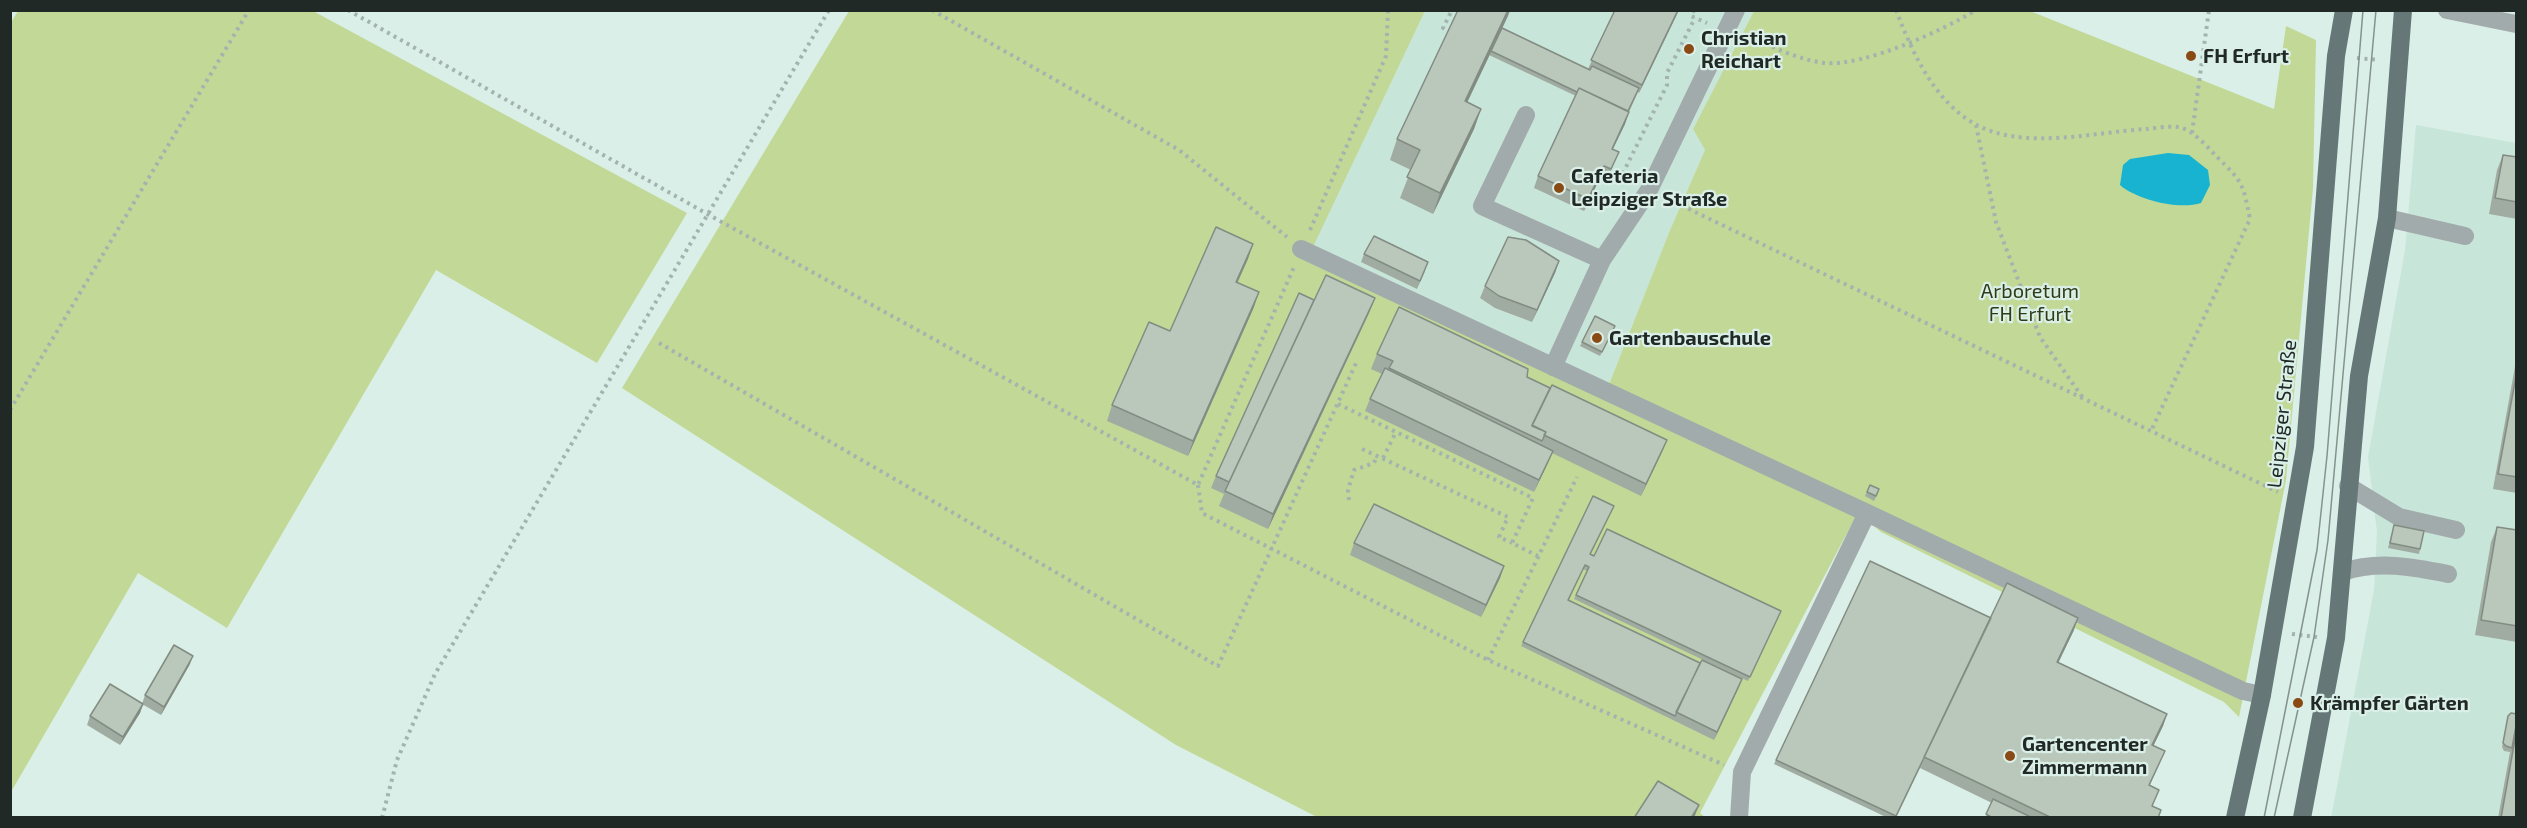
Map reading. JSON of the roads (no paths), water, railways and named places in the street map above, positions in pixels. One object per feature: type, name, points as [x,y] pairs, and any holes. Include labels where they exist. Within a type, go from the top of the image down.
[{"type":"main road","name":"Leipziger Straße","points":[[2235,818],[2262,695],[2305,447],[2336,56],[2344,10]]},
{"type":"main road","points":[[2302,818],[2336,638],[2359,376],[2387,218],[2403,10]]},
{"type":"street","points":[[2447,10],[2517,24]]},
{"type":"street","points":[[1552,367],[1602,260],[1649,190],[1732,18]]},
{"type":"street","points":[[1527,115],[1482,206],[1602,260]]},
{"type":"street","points":[[2387,218],[2464,236]]},
{"type":"street","points":[[1302,249],[2243,691],[2262,695]]},
{"type":"street","points":[[2348,486],[2399,517],[2456,530]]},
{"type":"street","points":[[1739,818],[1742,772],[1867,513]]},
{"type":"street","points":[[2343,572],[2364,564],[2414,567],[2448,574]]},
{"type":"water","points":[[2168,153],[2189,155],[2208,170],[2210,185],[2201,203],[2181,205],[2159,202],[2137,195],[2120,185],[2123,165],[2130,159]]},
{"type":"tram line","points":[[2264,818],[2317,550],[2327,456],[2363,10]]},
{"type":"tram line","points":[[2274,818],[2314,637],[2328,540],[2376,10]]},
{"type":"place","name":"Christian Reichart","points":[[1689,49]]},
{"type":"place","name":"FH Erfurt","points":[[2191,56]]},
{"type":"place","name":"Cafeteria Leipziger Straße","points":[[1559,188]]},
{"type":"place","name":"Gartenbauschule","points":[[1597,338]]},
{"type":"place","name":"Krämpfer Gärten","points":[[2298,703]]},
{"type":"place","name":"Gartencenter Zimmermann","points":[[2010,756]]},
{"type":"park label","name":"Arboretum FH Erfurt","points":[[2030,302]]}]
